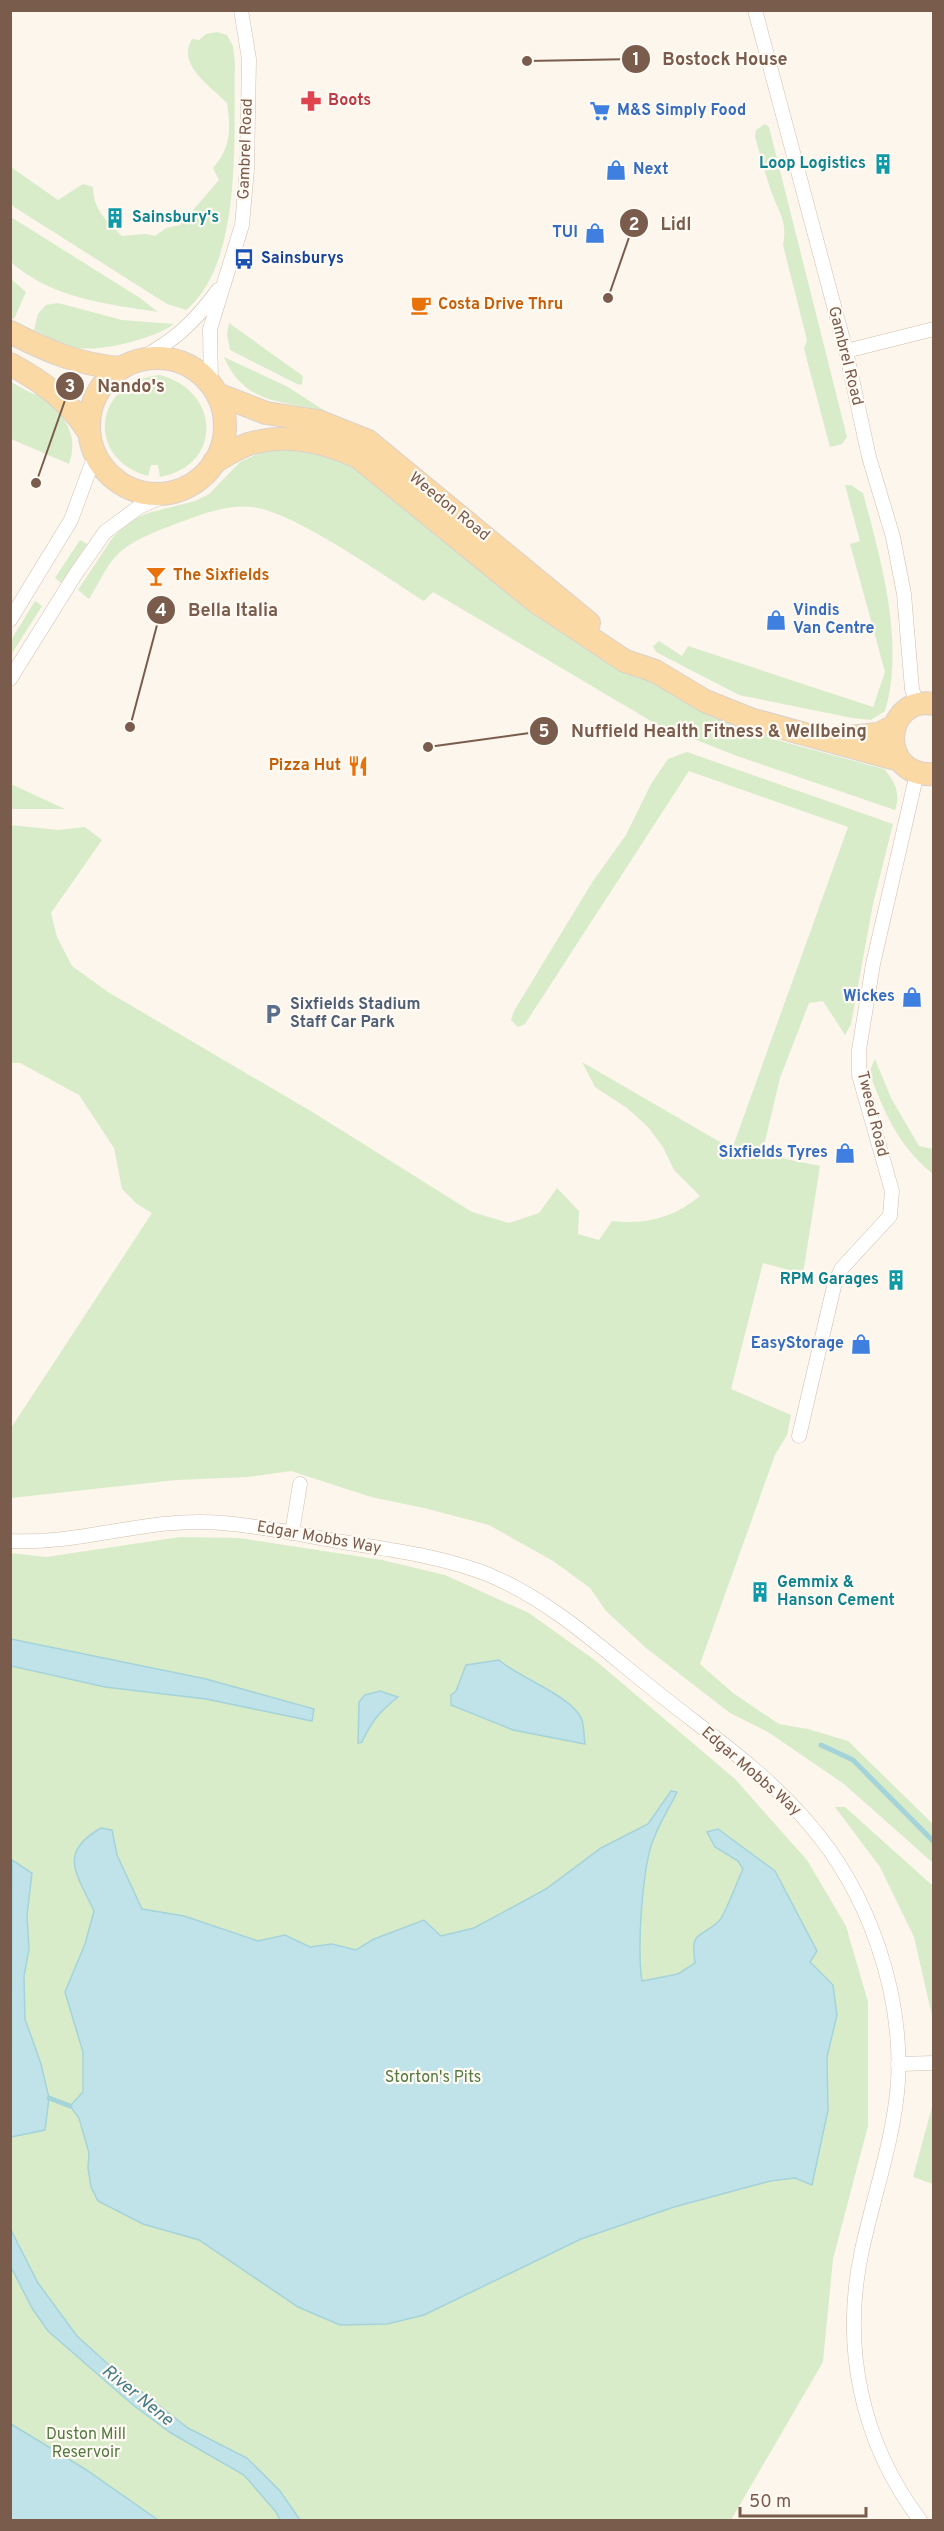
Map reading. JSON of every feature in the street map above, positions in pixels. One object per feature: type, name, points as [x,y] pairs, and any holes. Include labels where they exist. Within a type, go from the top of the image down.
[{"type":"main road","points":[[10,332],[54,355],[79,363],[129,364],[170,359],[200,373],[214,390],[222,407],[224,436],[214,462],[195,482],[170,493],[140,492],[126,487],[108,473],[95,455],[88,431],[62,397],[38,379],[10,364]]},
{"type":"main road","points":[[88,431],[91,406],[102,384],[129,364]]},
{"type":"main road","name":"Weedon Road","points":[[214,390],[266,413],[318,421],[368,441],[539,580],[583,619],[640,657],[655,671],[705,701],[750,719],[916,769]]},
{"type":"main road","name":"Weedon Road","points":[[214,462],[251,443],[281,439],[323,442],[358,457],[544,608],[625,661],[655,671]]},
{"type":"main road","points":[[916,769],[894,750],[894,726],[907,709],[925,704]]},
{"type":"main road","name":"Weedon Road","points":[[819,738],[879,735],[894,726]]},
{"type":"street","name":"Gambrel Road","points":[[214,390],[210,329],[243,225],[247,169],[249,59],[242,10]]},
{"type":"street","name":"Gambrel Road","points":[[758,11],[846,351],[869,457],[899,565],[912,689],[925,704]]},
{"type":"street","name":"Gambrel Road","points":[[129,364],[166,345],[195,322],[223,284]]},
{"type":"street","points":[[846,351],[933,329]]},
{"type":"street","points":[[10,620],[71,520],[95,455]]},
{"type":"street","points":[[10,679],[69,584],[105,532],[139,507],[170,493]]},
{"type":"street","name":"Tweed Road","points":[[799,1436],[836,1282],[842,1268],[878,1233],[890,1216],[892,1191],[859,1075],[859,1050],[873,964],[916,769]]},
{"type":"street","points":[[292,1533],[300,1484]]},
{"type":"street","name":"Edgar Mobbs Way","points":[[10,1541],[55,1541],[164,1523],[198,1521],[292,1533],[446,1560],[510,1584],[568,1621],[763,1778],[810,1825],[845,1875],[859,1902],[885,1969],[892,2001],[898,2064],[890,2136],[856,2281],[854,2340],[860,2390],[874,2440],[887,2469],[920,2520]]},
{"type":"street","points":[[898,2064],[933,2063]]},
{"type":"green space","points":[[217,32],[227,35],[233,46],[235,64],[234,160],[231,195],[218,261],[205,288],[186,310],[167,304],[11,205],[11,167],[58,200],[83,184],[93,187],[98,209],[122,236],[146,234],[155,236],[166,228],[180,225],[219,180],[213,168],[223,153],[228,138],[227,103],[198,74],[188,58],[188,49],[192,39],[199,40],[206,34]]},
{"type":"green space","points":[[765,124],[769,127],[847,437],[842,444],[830,447],[804,349],[807,340],[783,245],[782,216],[771,191],[755,137],[756,130]]},
{"type":"green space","points":[[11,217],[140,298],[158,312],[80,298],[61,292],[27,274],[11,262]]},
{"type":"green space","points":[[10,278],[26,292],[14,319],[11,317]]},
{"type":"green space","points":[[58,303],[122,320],[174,324],[153,335],[123,344],[79,348],[68,346],[34,330],[38,314],[46,305]]},
{"type":"green space","points":[[229,323],[303,376],[302,384],[299,385],[230,350],[227,334]]},
{"type":"green space","points":[[224,357],[288,387],[325,411],[279,402],[253,392],[232,372]]},
{"type":"green space","points":[[160,375],[180,384],[195,396],[203,411],[206,428],[204,444],[195,459],[181,470],[160,477],[158,465],[151,465],[148,476],[127,467],[114,453],[106,438],[105,421],[110,405],[121,391],[138,380]]},
{"type":"green space","points":[[11,382],[33,394],[42,394],[63,417],[71,434],[72,453],[69,464],[11,439]]},
{"type":"green space","points":[[275,446],[346,456],[694,705],[773,739],[884,769],[896,788],[895,810],[737,756],[656,724],[433,592],[424,601],[339,546],[270,511],[243,506],[225,508],[155,532],[138,540],[116,556],[89,599],[78,590],[113,537],[129,521],[148,513],[195,501],[209,494],[240,462]]},
{"type":"green space","points":[[845,485],[851,485],[863,493],[883,573],[892,630],[893,658],[891,685],[885,711],[871,720],[852,718],[739,695],[656,652],[653,646],[659,641],[682,656],[688,646],[873,707],[885,672],[850,544],[860,541]]},
{"type":"green space","points":[[80,540],[87,544],[61,583],[55,578]]},
{"type":"green space","points":[[35,601],[42,606],[11,655],[11,640]]},
{"type":"green space","points":[[687,752],[893,824],[873,904],[851,1024],[845,1035],[823,1001],[809,1003],[780,1078],[762,1154],[820,1166],[803,1274],[763,1263],[731,1389],[791,1415],[787,1435],[775,1455],[700,1664],[733,1693],[779,1724],[808,1729],[848,1741],[933,1824],[933,1863],[844,1784],[768,1732],[730,1713],[646,1648],[606,1611],[590,1588],[553,1561],[489,1525],[371,1497],[291,1471],[248,1477],[176,1480],[11,1498],[11,1428],[152,1213],[137,1204],[122,1189],[114,1148],[79,1095],[20,1063],[11,1063],[11,825],[58,830],[85,827],[102,840],[51,913],[57,937],[72,966],[108,992],[314,1113],[472,1212],[509,1223],[539,1213],[557,1188],[579,1211],[578,1234],[599,1240],[612,1221],[636,1222],[659,1218],[680,1210],[700,1196],[674,1170],[663,1147],[648,1127],[627,1108],[595,1087],[582,1062],[732,1149],[848,827],[689,771],[525,1024],[518,1027],[511,1020],[514,1011],[593,881],[626,835],[651,784],[668,759]]},
{"type":"green space","points":[[11,784],[65,809],[11,809]]},
{"type":"green space","points":[[875,1059],[891,1098],[919,1146],[933,1149],[933,1174],[911,1152],[887,1115],[869,1072]]},
{"type":"green space","name":"Storton's Pits","points":[[180,1537],[239,1538],[382,1560],[445,1575],[529,1613],[596,1661],[735,1779],[807,1860],[846,1926],[868,2002],[868,2126],[833,2259],[823,2362],[731,2520],[11,2520],[11,1553],[46,1557]]},
{"type":"green space","points":[[835,1807],[845,1807],[933,1886],[933,2020],[914,1937],[880,1867]]},
{"type":"green space","points":[[933,2103],[933,2184],[913,2177]]},
{"type":"water","points":[[11,1639],[206,1679],[314,1709],[312,1721],[206,1699],[105,1687],[11,1666]]},
{"type":"water","points":[[499,1660],[557,1695],[577,1711],[582,1720],[585,1744],[513,1730],[451,1705],[451,1695],[456,1691],[466,1665]]},
{"type":"water","points":[[380,1691],[398,1697],[381,1712],[362,1742],[358,1743],[359,1702],[365,1695]]},
{"type":"water","points":[[671,1791],[677,1792],[654,1838],[646,1868],[640,1930],[642,1981],[678,1974],[695,1963],[695,1939],[719,1921],[728,1905],[743,1869],[738,1861],[715,1847],[707,1832],[718,1829],[775,1871],[817,1951],[810,1962],[833,1985],[837,2015],[827,2057],[828,2110],[812,2185],[795,2178],[770,2181],[674,2207],[581,2239],[424,2315],[387,2324],[340,2325],[298,2307],[199,2240],[143,2224],[98,2201],[91,2187],[88,2168],[89,2153],[79,2118],[70,2106],[83,2092],[83,2052],[65,1992],[85,1944],[94,1911],[77,1875],[75,1865],[75,1855],[87,1837],[101,1828],[112,1830],[117,1855],[142,1909],[184,1916],[258,1941],[285,1935],[310,1947],[332,1944],[356,1950],[374,1939],[424,1920],[441,1936],[474,1928],[546,1889],[601,1848],[648,1824]]},
{"type":"water","points":[[12,1860],[32,1873],[27,1915],[29,1949],[24,1976],[25,2019],[41,2064],[49,2098],[45,2130],[11,2137]]},
{"type":"water","name":"River Nene","points":[[10,2228],[38,2283],[77,2336],[119,2374],[188,2428],[247,2458],[280,2491],[300,2520],[280,2520],[276,2512],[244,2475],[171,2433],[133,2405],[48,2331],[32,2308],[11,2267]]},
{"type":"water","name":"Duston Mill Reservoir","points":[[11,2424],[85,2469],[158,2520],[11,2520]]},
{"type":"waterway","points":[[821,1745],[853,1760],[934,1842]]},
{"type":"waterway","points":[[49,2098],[70,2106]]},
{"type":"place","name":"Bostock House","points":[[527,61]]},
{"type":"place","name":"Boots","points":[[311,101]]},
{"type":"place","name":"M&S Simply Food","points":[[600,111]]},
{"type":"place","name":"Loop Logistics","points":[[883,164]]},
{"type":"place","name":"Next","points":[[616,170]]},
{"type":"place","name":"Sainsbury's","points":[[115,218]]},
{"type":"place","name":"TUI","points":[[595,233]]},
{"type":"place","name":"Sainsburys","points":[[244,259]]},
{"type":"place","name":"Lidl","points":[[608,298]]},
{"type":"place","name":"Costa Drive Thru","points":[[421,305]]},
{"type":"place","name":"Nando's","points":[[36,483]]},
{"type":"place","name":"The Sixfields","points":[[156,576]]},
{"type":"place","name":"Vindis Van Centre","points":[[776,620]]},
{"type":"place","name":"Bella Italia","points":[[130,727]]},
{"type":"place","name":"Nuffield Health Fitness & Wellbeing","points":[[428,747]]},
{"type":"place","name":"Pizza Hut","points":[[358,766]]},
{"type":"place","name":"Wickes","points":[[912,997]]},
{"type":"place","name":"Sixfields Stadium Staff Car Park","points":[[273,1014]]},
{"type":"place","name":"Sixfields Tyres","points":[[845,1153]]},
{"type":"place","name":"RPM Garages","points":[[896,1280]]},
{"type":"place","name":"EasyStorage","points":[[861,1344]]},
{"type":"place","name":"Gemmix & Hanson Cement","points":[[760,1592]]}]
